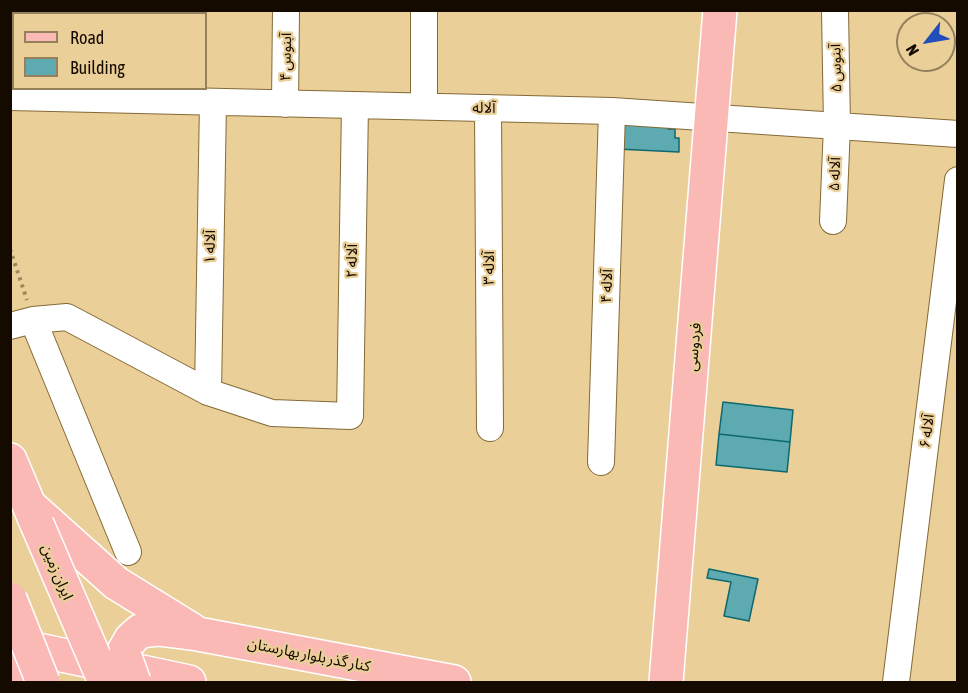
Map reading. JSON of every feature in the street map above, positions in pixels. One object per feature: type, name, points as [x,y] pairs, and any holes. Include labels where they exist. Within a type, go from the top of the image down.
[{"type":"main road","name":"فردوسی","points":[[666,682],[720,10]]},
{"type":"main road","name":"ایران زمین","points":[[10,460],[105,682]]},
{"type":"main road","points":[[34,515],[116,583],[198,634]]},
{"type":"main road","points":[[10,599],[43,682]]},
{"type":"main road","name":"کنار گذر بلوار بهارستان","points":[[130,670],[124,651],[131,639],[140,631],[158,629],[198,634],[454,682]]},
{"type":"main road","points":[[10,644],[189,682]]},
{"type":"main road","points":[[10,676],[13,682]]},
{"type":"street","name":"آبنوس ۴","points":[[285,104],[286,10]]},
{"type":"street","points":[[424,10],[424,106]]},
{"type":"street","name":"آبنوس ۵","points":[[835,10],[837,126]]},
{"type":"street","name":"آلاله","points":[[10,97],[137,94],[213,102],[612,111],[957,134]]},
{"type":"street","name":"آلاله ۱","points":[[208,392],[213,102]]},
{"type":"street","name":"آلاله ۲","points":[[208,392],[272,412],[350,416],[355,105]]},
{"type":"street","name":"آلاله ۳","points":[[488,108],[490,428]]},
{"type":"street","name":"آلاله ۴","points":[[602,462],[612,111]]},
{"type":"street","name":"آلاله ۵","points":[[834,221],[837,126]]},
{"type":"street","name":"آلاله ۶","points":[[896,682],[957,180]]},
{"type":"street","points":[[128,552],[22,323],[66,317],[208,392]]},
{"type":"path","points":[[10,249],[22,323]]},
{"type":"building","points":[[620,122],[668,122],[668,129],[675,129],[675,138],[679,138],[679,152],[617,149]]},
{"type":"building","points":[[723,402],[793,410],[790,442],[719,434]]},
{"type":"building","points":[[719,434],[790,442],[787,472],[716,465]]},
{"type":"building","points":[[709,569],[758,579],[749,621],[724,616],[731,582],[707,578]]}]
